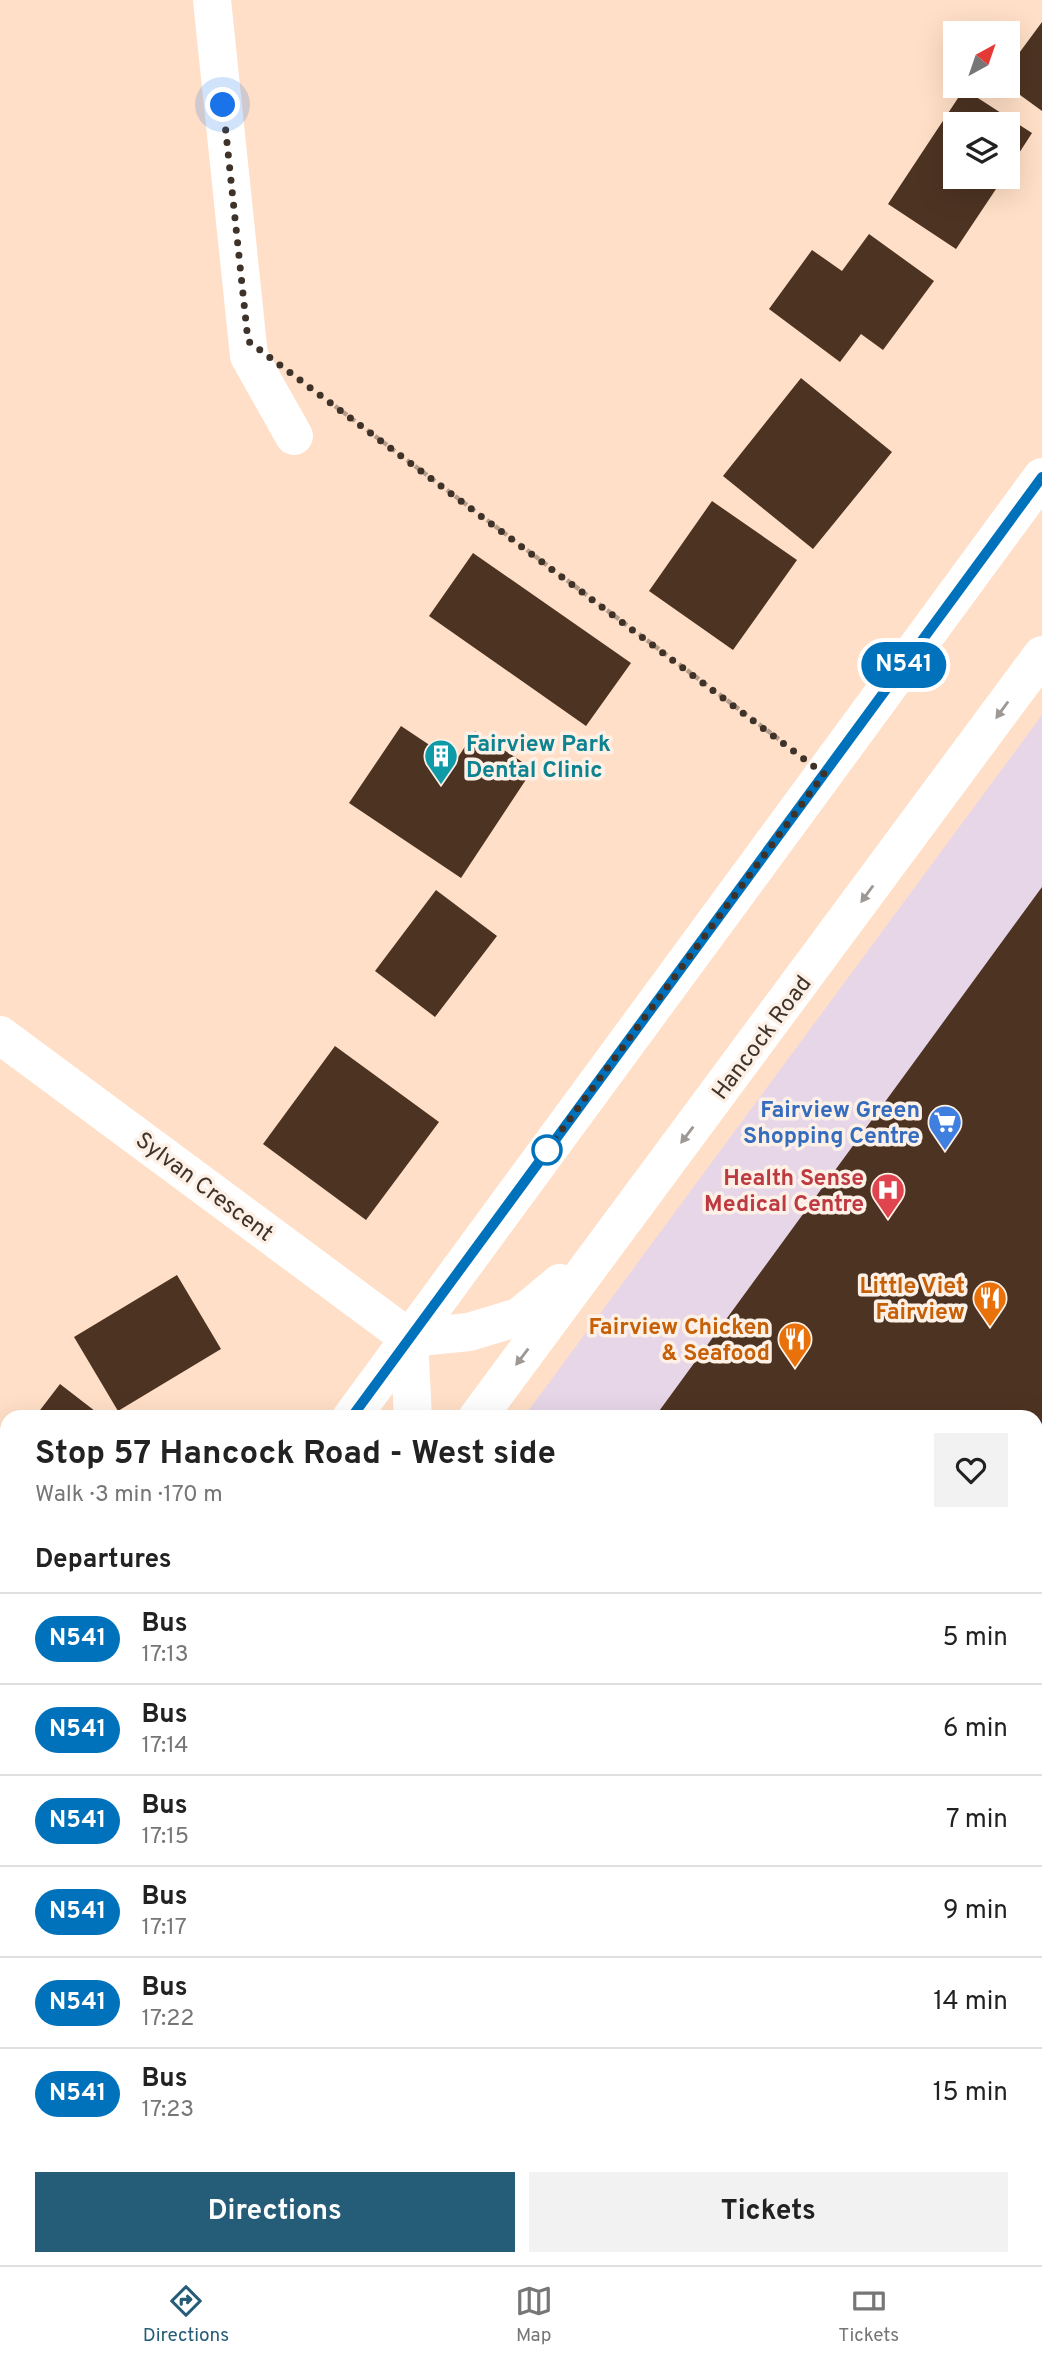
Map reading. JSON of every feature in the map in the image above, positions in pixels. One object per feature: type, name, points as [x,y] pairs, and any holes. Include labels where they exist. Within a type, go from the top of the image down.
[{"type":"main road","points":[[212,0],[249,356],[294,436]]},
{"type":"main road","points":[[357,1410],[1042,477]]},
{"type":"main road","name":"Hancock Road","points":[[483,1410],[1042,655]]},
{"type":"main road","name":"Sylvan Crescent","points":[[0,1035],[409,1338]]},
{"type":"main road","points":[[409,1338],[469,1332],[519,1317],[602,1249]]},
{"type":"main road","points":[[409,1338],[413,1410]]},
{"type":"path","points":[[325,398],[824,774]]},
{"type":"shaded area","points":[[1042,715],[1042,1410],[529,1410]]},
{"type":"building","points":[[1042,22],[1042,111],[1020,95],[1020,52]]},
{"type":"building","points":[[958,98],[978,98],[1000,112],[949,112]]},
{"type":"building","points":[[943,121],[943,189],[996,189],[956,249],[888,204]]},
{"type":"building","points":[[1020,125],[1032,133],[1020,152]]},
{"type":"building","points":[[869,234],[934,281],[883,350],[861,334],[840,362],[769,309],[812,250],[842,271]]},
{"type":"building","points":[[801,378],[892,452],[813,549],[723,476]]},
{"type":"building","points":[[712,501],[797,560],[733,650],[649,591]]},
{"type":"building","points":[[473,553],[631,663],[586,726],[429,616]]},
{"type":"building","name":"Fairview Park Dental Clinic","points":[[401,726],[455,762],[475,731],[533,769],[461,878],[349,803]]},
{"type":"building","name":"Fairview Green Shopping Centre","points":[[1042,887],[1042,1410],[660,1410]]},
{"type":"building","points":[[436,890],[497,936],[435,1017],[375,971]]},
{"type":"building","points":[[335,1046],[439,1122],[366,1220],[263,1144]]},
{"type":"building","points":[[177,1275],[221,1349],[117,1410],[74,1337]]},
{"type":"building","points":[[60,1384],[94,1410],[40,1410]]},
{"type":"bus line","name":"N541","points":[[357,1410],[1042,477]]},
{"type":"place","name":"Fairview Park Dental Clinic","points":[[441,786]]},
{"type":"place","name":"Fairview Green Shopping Centre","points":[[945,1152]]},
{"type":"place","name":"Health Sense Medical Centre","points":[[888,1220]]},
{"type":"place","name":"Little Viet Fairview","points":[[990,1328]]},
{"type":"place","name":"Fairview Chicken & Seafood","points":[[795,1369]]},
{"type":"route","points":[[223,105],[248,341],[824,774],[547,1150]]}]
